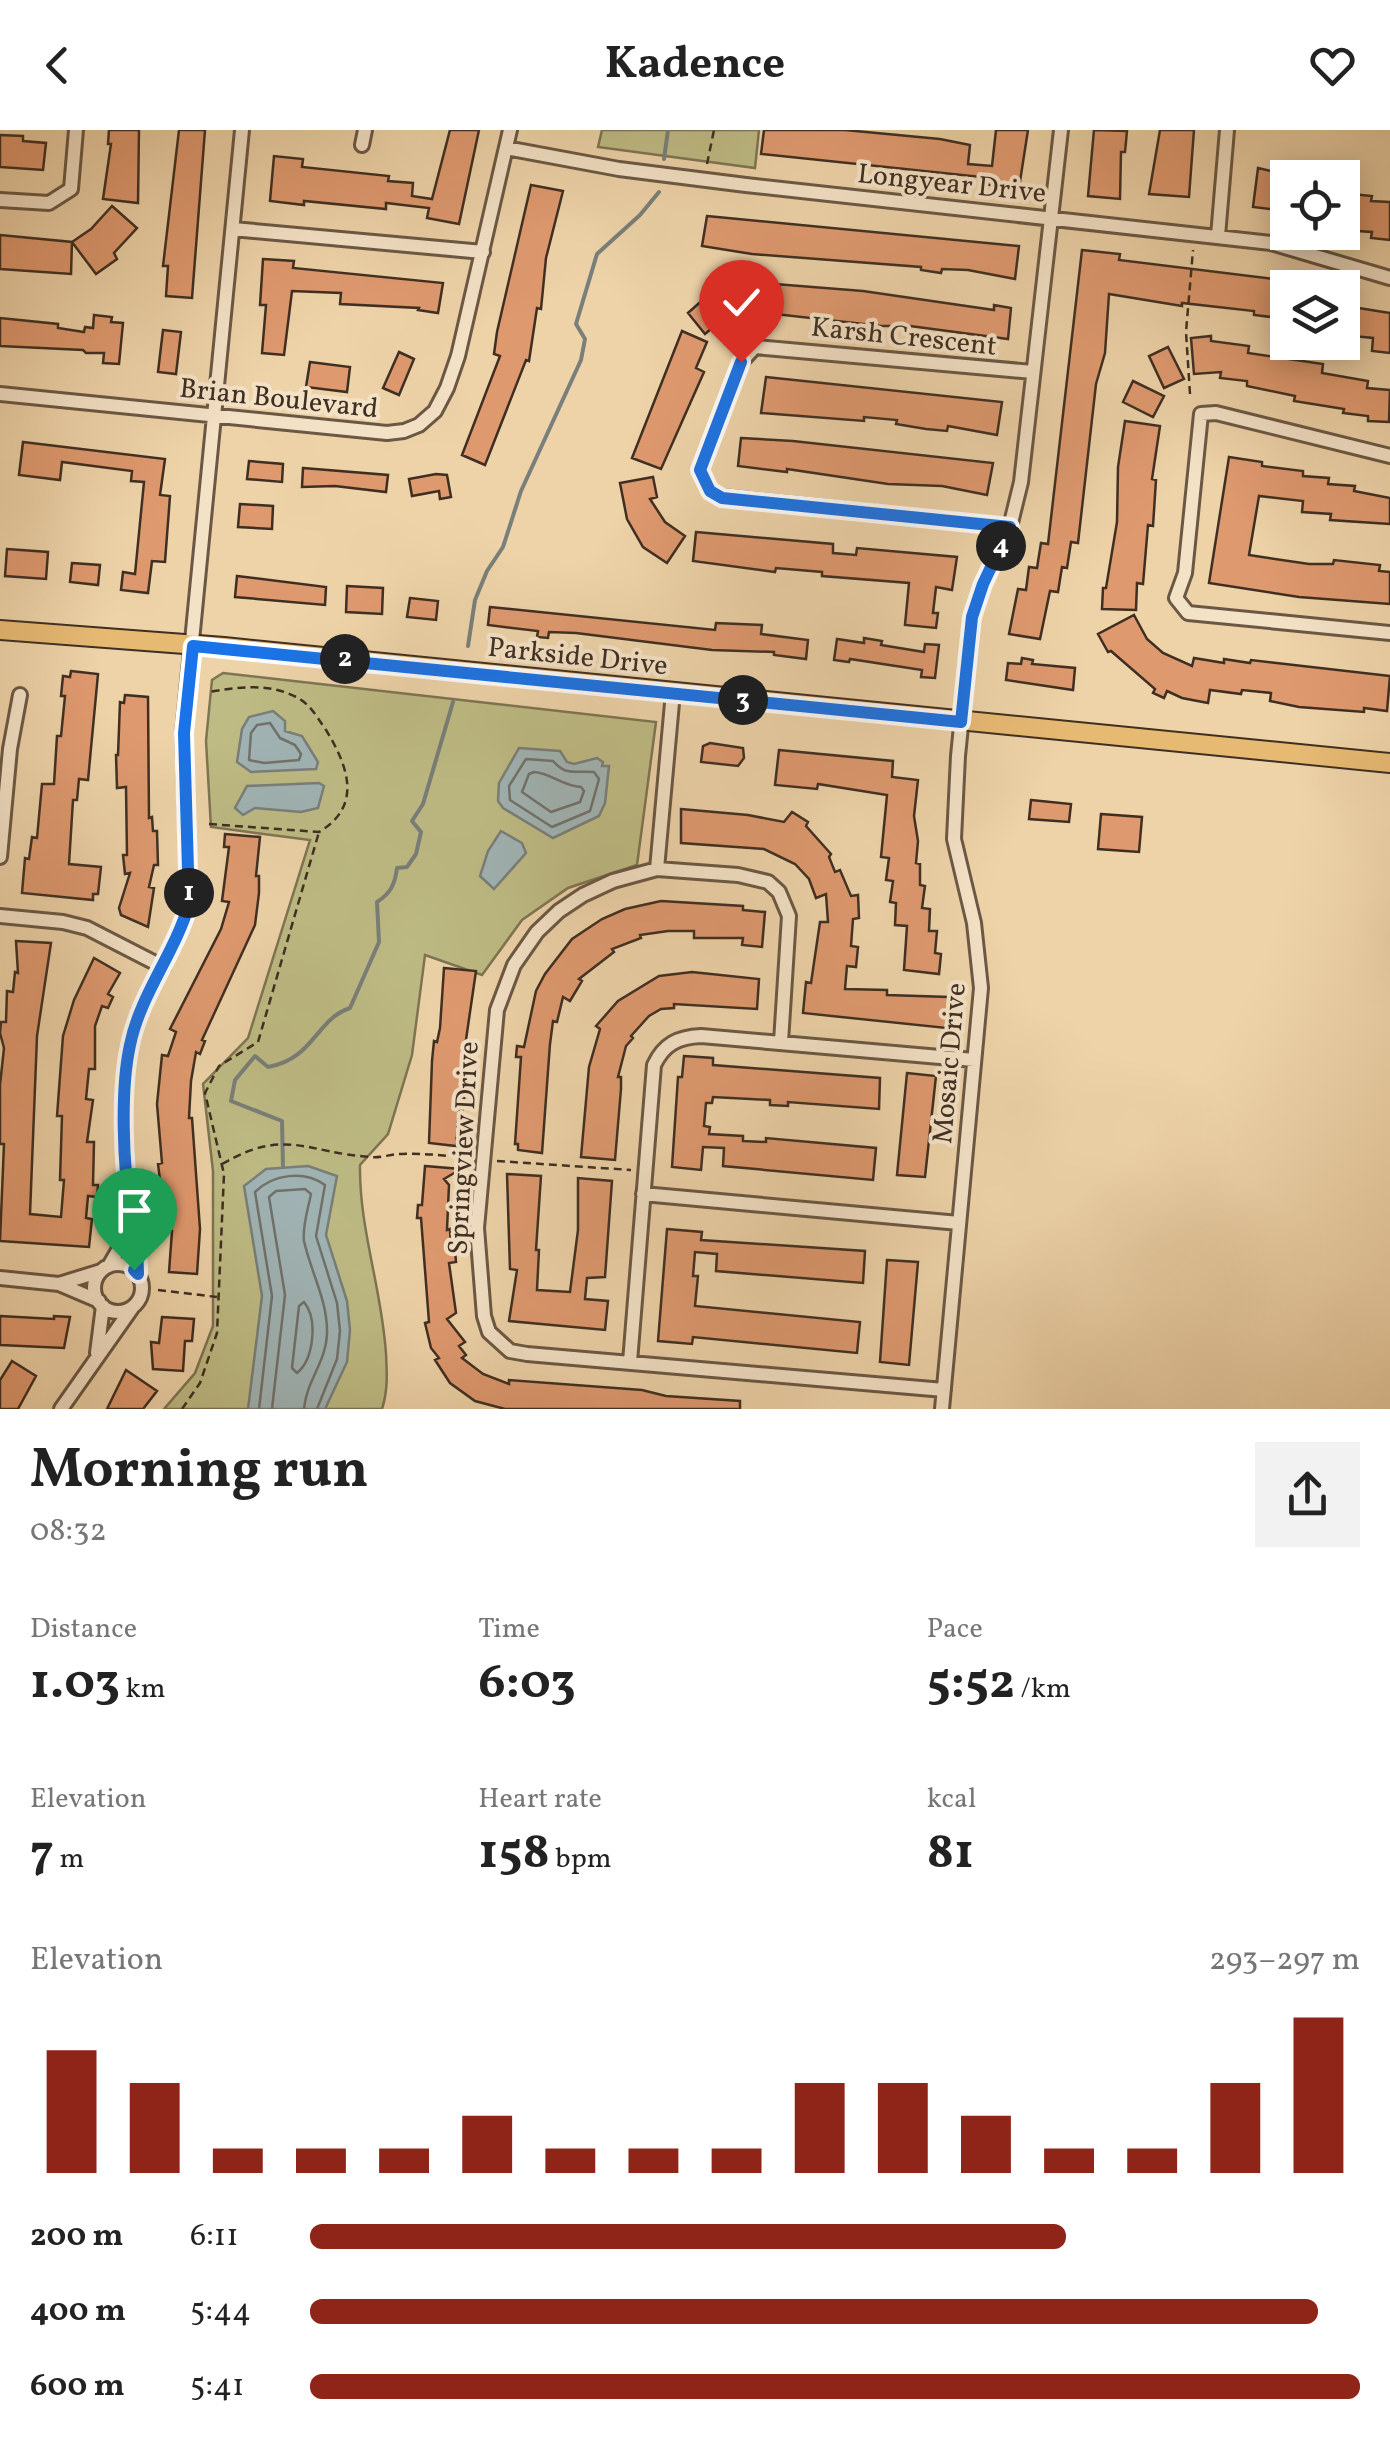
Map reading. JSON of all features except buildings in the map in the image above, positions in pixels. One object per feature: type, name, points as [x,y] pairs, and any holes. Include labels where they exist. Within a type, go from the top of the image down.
[{"type":"main road","name":"Parkside Drive","points":[[0,630],[439,668],[1390,763]]},
{"type":"street","points":[[0,200],[49,204],[70,190],[76,130]]},
{"type":"street","points":[[61,1409],[96,1356],[116,1336],[142,1288],[138,1240],[131,1213],[124,1118],[129,1046],[139,1016],[182,930],[189,904],[184,733],[242,130]]},
{"type":"street","points":[[362,145],[365,130]]},
{"type":"street","name":"Brian Boulevard","points":[[0,394],[387,433],[404,432],[420,425],[435,410],[454,370],[510,130]]},
{"type":"street","name":"Mosaic Drive","points":[[942,1409],[980,968],[954,839],[961,722],[972,617],[1010,527],[1020,482],[1061,130]]},
{"type":"street","points":[[1218,236],[1228,130]]},
{"type":"street","name":"Longyear Drive","points":[[506,148],[696,179],[1218,236],[1294,248],[1390,278]]},
{"type":"street","points":[[233,229],[483,252]]},
{"type":"street","name":"Karsh Crescent","points":[[1010,527],[722,498],[710,491],[700,470],[741,362],[755,346],[1032,372]]},
{"type":"street","points":[[1390,456],[1216,413],[1201,414],[1184,573],[1176,598],[1188,613],[1390,633]]},
{"type":"street","points":[[657,869],[672,692]]},
{"type":"street","points":[[0,857],[10,748],[20,695]]},
{"type":"street","name":"Springview Drive","points":[[781,1042],[789,916],[780,892],[768,882],[738,875],[657,869],[613,881],[572,901],[548,921],[514,965],[494,1027],[477,1228],[484,1316],[489,1332],[499,1344],[527,1354],[944,1390]]},
{"type":"street","points":[[0,916],[87,928],[163,967]]},
{"type":"street","points":[[630,1362],[654,1066],[664,1049],[678,1038],[691,1036],[974,1060]]},
{"type":"street","points":[[643,1194],[960,1223]]},
{"type":"street","points":[[96,1356],[101,1304],[95,1287],[120,1247],[131,1213]]},
{"type":"street","points":[[59,1284],[124,1265],[138,1274]]},
{"type":"street","points":[[0,1278],[59,1284],[117,1312],[134,1306]]},
{"type":"path","points":[[707,164],[714,130]]},
{"type":"path","points":[[1190,394],[1186,332],[1193,250]]},
{"type":"path","points":[[208,824],[319,832],[335,823],[345,802],[347,778],[344,760],[308,704],[291,694],[255,687],[209,692]]},
{"type":"path","points":[[182,1409],[200,1383],[217,1333],[222,1164],[205,1092],[219,1066],[258,1042],[319,832]]},
{"type":"path","points":[[222,1164],[247,1149],[274,1143],[378,1158],[398,1154],[473,1158]]},
{"type":"path","points":[[497,1161],[630,1170]]},
{"type":"path","points":[[158,1290],[219,1297]]},
{"type":"shaded area","points":[[602,130],[759,130],[755,168],[598,147]]},
{"type":"shaded area","points":[[223,673],[656,722],[637,865],[568,888],[522,920],[482,975],[425,955],[412,1055],[388,1134],[360,1165],[363,1212],[386,1354],[382,1409],[164,1409],[195,1373],[213,1326],[213,1171],[203,1084],[248,1038],[310,840],[211,827],[206,741],[212,680]]},
{"type":"water","points":[[273,711],[285,721],[285,731],[302,736],[318,762],[316,769],[251,772],[237,762],[242,729],[249,717]]},
{"type":"water","points":[[519,748],[560,751],[567,762],[574,764],[597,758],[602,766],[609,766],[605,803],[599,816],[553,838],[503,808],[498,801],[499,783]]},
{"type":"water","points":[[247,786],[324,786],[318,808],[301,812],[255,808],[243,815],[235,808]]},
{"type":"water","points":[[501,831],[522,843],[526,853],[494,889],[480,876],[488,851]]},
{"type":"water","points":[[308,1166],[337,1176],[326,1235],[347,1301],[347,1362],[325,1409],[248,1409],[262,1296],[244,1186],[266,1169]]},
{"type":"waterway","points":[[664,159],[668,130]]},
{"type":"waterway","points":[[468,646],[475,600],[503,547],[521,491],[581,360],[585,339],[576,324],[597,254],[659,192]]},
{"type":"waterway","points":[[283,1167],[282,1121],[231,1101],[235,1080],[255,1056],[268,1067],[295,1056],[329,1021],[350,1008],[379,942],[377,902],[392,888],[397,868],[407,867],[416,854],[421,832],[412,821],[423,804],[453,702]]},
{"type":"route","points":[[134,1270],[138,1274],[138,1240],[131,1213],[124,1118],[125,1084],[136,1024],[182,930],[189,904],[184,733],[193,646],[961,722],[972,617],[1010,527],[722,498],[710,491],[700,470],[741,362]]}]
